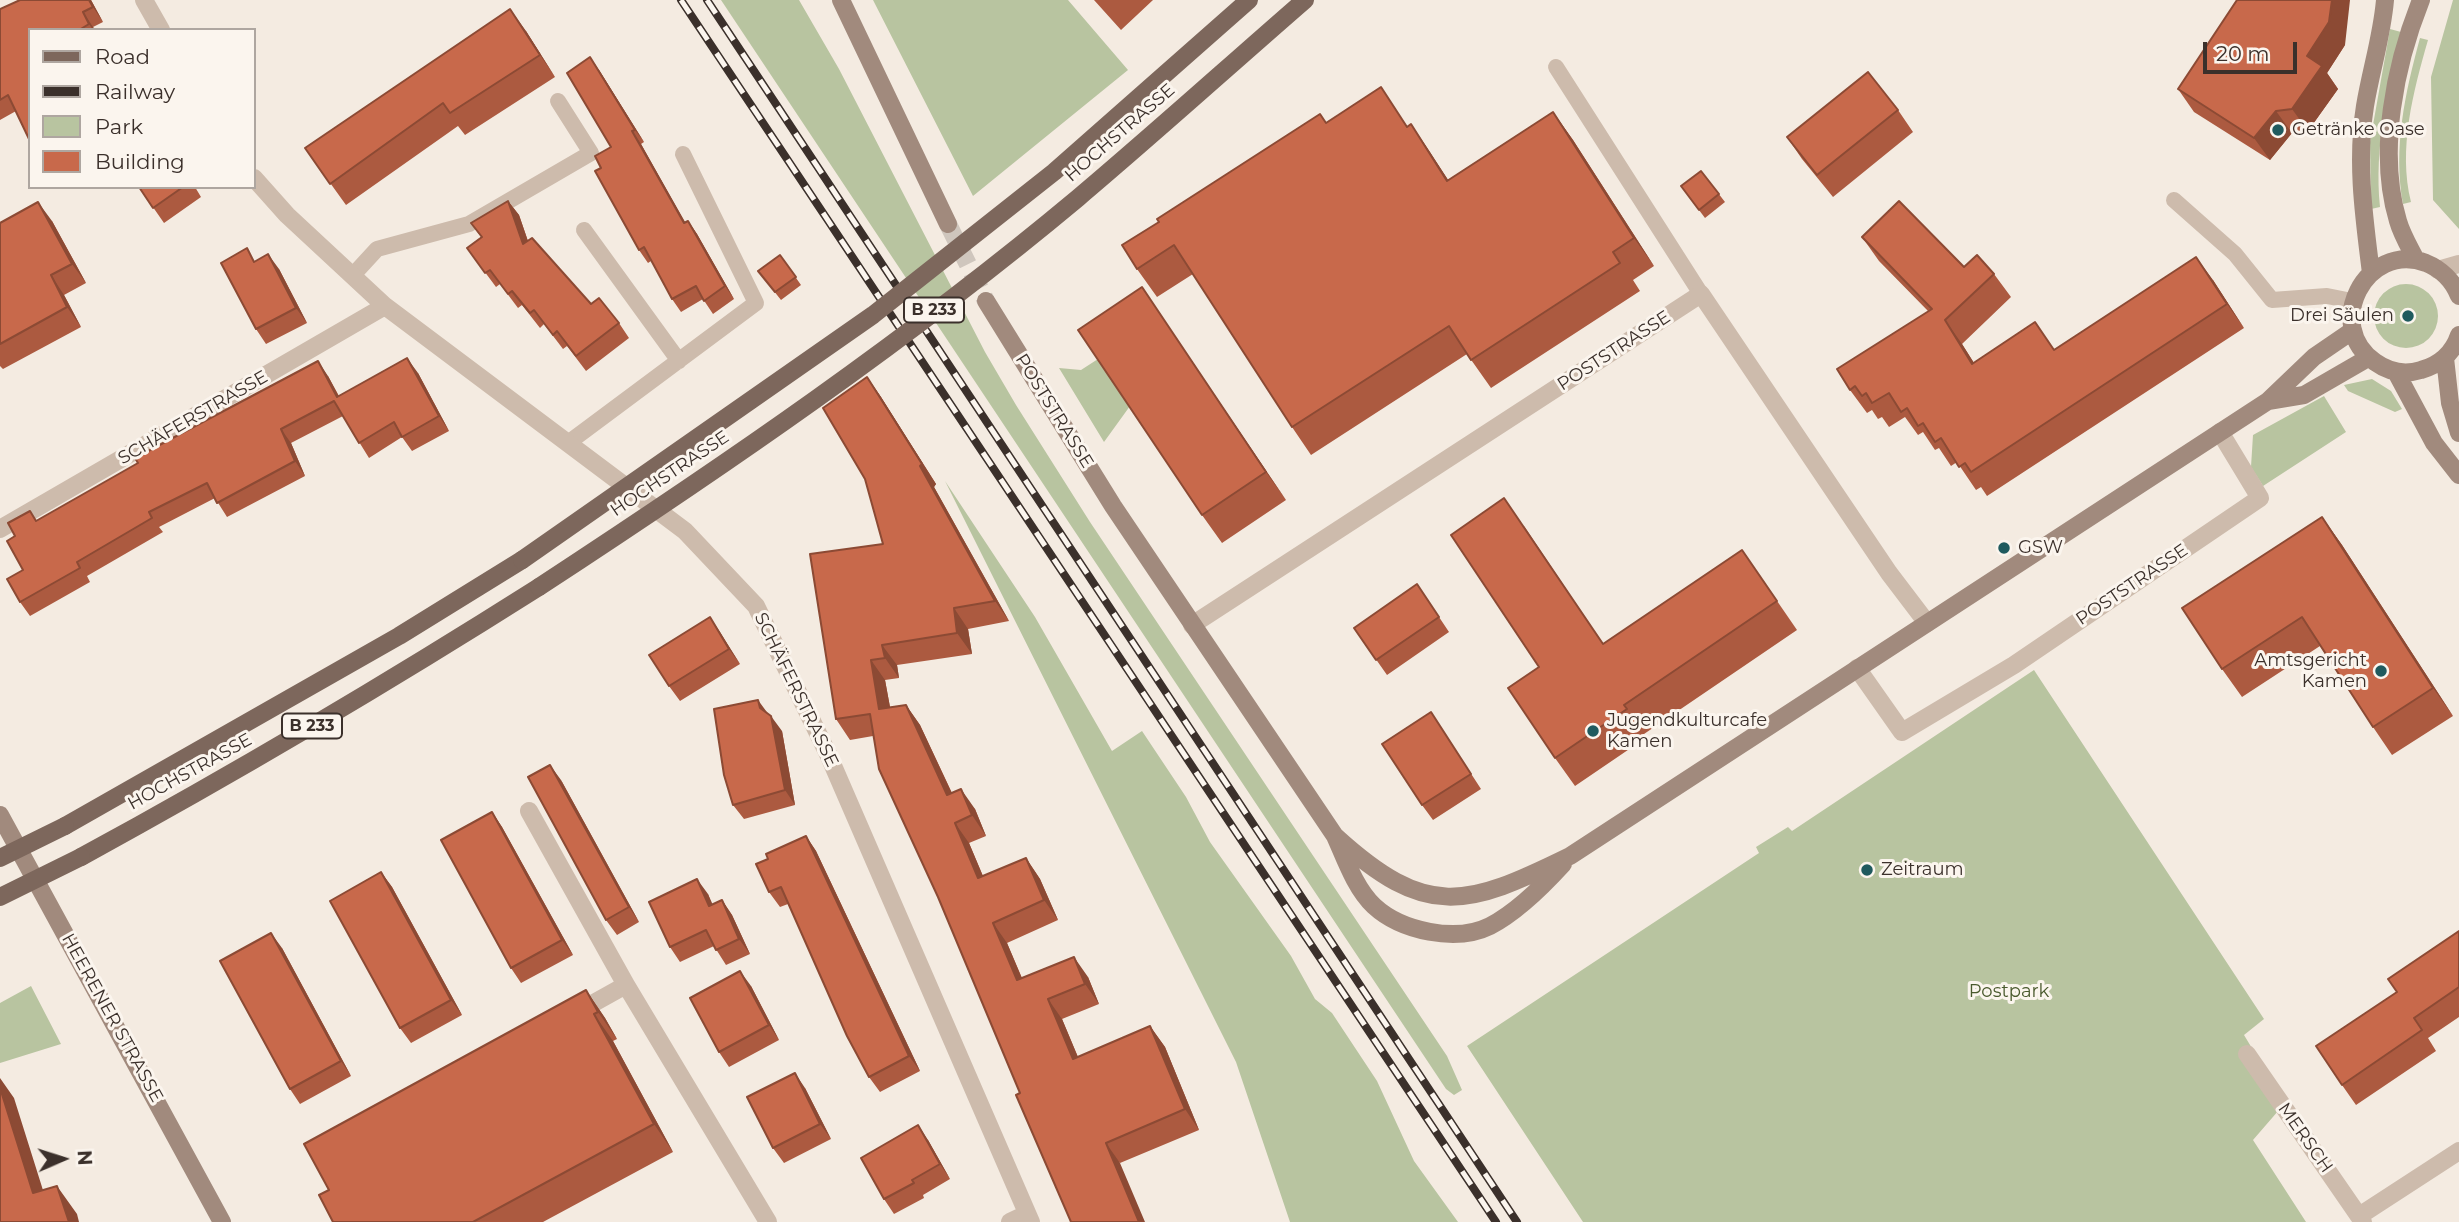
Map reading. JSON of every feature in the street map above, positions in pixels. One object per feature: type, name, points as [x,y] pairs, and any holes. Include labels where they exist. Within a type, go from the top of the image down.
[{"type":"main road","name":"HOCHSTRASSE","points":[[0,858],[65,826],[340,670],[522,560],[873,315],[1054,172],[1249,0]]},
{"type":"main road","name":"HOCHSTRASSE","points":[[0,897],[210,787],[421,662],[709,475],[896,339],[1076,199],[1304,0]]},
{"type":"street","points":[[144,0],[160,28]]},
{"type":"street","points":[[841,0],[948,224]]},
{"type":"street","points":[[2371,272],[2361,176],[2361,144],[2365,107],[2385,0]]},
{"type":"street","points":[[2416,260],[2398,222],[2392,194],[2390,138],[2396,92],[2411,25],[2421,0]]},
{"type":"street","name":"SCHÄFERSTRASSE","points":[[256,180],[287,215],[354,274],[384,306],[685,531],[756,606],[828,754],[1025,1220]]},
{"type":"street","points":[[2459,296],[2450,280],[2438,270],[2416,260],[2392,262],[2371,272],[2359,286],[2352,301],[2352,331],[2368,358],[2396,372],[2422,370],[2445,358],[2459,335]]},
{"type":"street","points":[[2438,270],[2459,264]]},
{"type":"street","points":[[1701,294],[1889,573],[1927,622]]},
{"type":"street","name":"POSTSTRASSE","points":[[1192,625],[1701,294]]},
{"type":"street","name":"POSTSTRASSE","points":[[986,301],[1113,506],[1335,836],[1354,877],[1373,905],[1409,926],[1436,932],[1462,933],[1489,926],[1543,887],[1570,856]]},
{"type":"street","name":"SCHÄFERSTRASSE","points":[[0,529],[384,306]]},
{"type":"street","name":"POSTSTRASSE","points":[[1335,836],[1367,865],[1402,886],[1441,897],[1477,896],[1516,883],[1570,856],[2268,401],[2314,357],[2352,331]]},
{"type":"street","name":"POSTSTRASSE","points":[[2268,401],[2304,395],[2368,358]]},
{"type":"street","points":[[2445,358],[2450,403],[2459,434],[2458,472]]},
{"type":"street","points":[[2396,372],[2434,443],[2458,472]]},
{"type":"street","name":"POSTSTRASSE","points":[[1857,668],[1902,732],[2014,665],[2260,498],[2220,432]]},
{"type":"street","points":[[529,811],[626,985],[768,1222]]},
{"type":"street","name":"HEERENER STRASSE","points":[[0,815],[222,1222]]},
{"type":"street","points":[[554,1025],[626,985]]},
{"type":"street","name":"MERSCH","points":[[2247,1054],[2361,1219]]},
{"type":"street","points":[[2361,1219],[2459,1151]]},
{"type":"lane","points":[[1556,67],[1701,294]]},
{"type":"lane","points":[[354,274],[377,249],[469,224],[590,153],[558,101]]},
{"type":"lane","points":[[568,443],[756,303],[682,154]]},
{"type":"lane","points":[[2174,200],[2235,254],[2272,300],[2327,296],[2352,301]]},
{"type":"lane","points":[[584,230],[679,361]]},
{"type":"green space","points":[[721,0],[799,0],[839,69],[985,352],[1016,405],[1090,522],[1447,1056],[1462,1090],[1454,1095],[1446,1089]]},
{"type":"green space","points":[[873,0],[1068,0],[1128,70],[973,196]]},
{"type":"green space","points":[[2453,0],[2459,0],[2459,229],[2433,200],[2431,77]]},
{"type":"green space","points":[[2390,29],[2401,32],[2381,140],[2380,207],[2371,209],[2370,142]]},
{"type":"green space","points":[[2420,38],[2428,40],[2409,121],[2406,162],[2411,202],[2403,204],[2399,162],[2402,121]]},
{"type":"green space","points":[[2406,284],[2424,290],[2432,298],[2438,316],[2432,334],[2424,342],[2406,348],[2388,342],[2380,334],[2374,316],[2380,298],[2388,290]]},
{"type":"green space","points":[[1098,359],[1130,406],[1104,442],[1059,368],[1081,370]]},
{"type":"green space","points":[[2372,379],[2391,391],[2402,409],[2395,412],[2348,391],[2344,385]]},
{"type":"green space","points":[[2324,396],[2346,432],[2263,486],[2251,467],[2253,435]]},
{"type":"green space","points":[[945,481],[1035,617],[1112,751],[1142,731],[1186,797],[1210,842],[1291,956],[1315,999],[1332,1013],[1377,1081],[1414,1161],[1458,1222],[1290,1222],[1236,1062]]},
{"type":"green space","name":"Postpark","points":[[2034,670],[2264,1019],[2244,1035],[2285,1103],[2253,1140],[2306,1222],[1583,1222],[1467,1046],[1759,853],[1756,847],[1788,827],[1792,831]]},
{"type":"green space","points":[[31,986],[61,1044],[0,1063],[0,1003]]},
{"type":"building","points":[[20,0],[89,0],[93,7],[83,12],[89,24],[82,28],[28,28],[28,137],[8,95],[0,100],[0,9]]},
{"type":"building","points":[[2237,0],[2332,0],[2329,22],[2307,56],[2322,66],[2292,109],[2276,111],[2254,138],[2178,89]]},
{"type":"building","points":[[510,9],[540,55],[450,113],[443,103],[330,184],[305,148]]},
{"type":"building","points":[[590,57],[635,130],[632,131],[684,223],[688,221],[725,286],[704,301],[696,286],[672,299],[644,247],[639,250],[595,171],[601,168],[595,156],[611,147],[567,73]]},
{"type":"building","points":[[1868,72],[1898,110],[1817,175],[1787,137]]},
{"type":"building","points":[[1381,87],[1407,127],[1411,124],[1447,181],[1553,112],[1634,238],[1613,252],[1620,263],[1471,360],[1449,326],[1292,427],[1174,245],[1137,269],[1122,245],[1159,222],[1157,219],[1320,114],[1326,123]]},
{"type":"building","points":[[1701,171],[1719,194],[1699,210],[1681,186]]},
{"type":"building","points":[[140,189],[180,189],[153,208]]},
{"type":"building","points":[[508,201],[523,244],[532,238],[591,304],[599,298],[619,323],[576,356],[557,331],[553,335],[534,310],[530,313],[512,291],[508,294],[490,270],[485,273],[467,248],[482,237],[471,223]]},
{"type":"building","points":[[1899,201],[1964,267],[1977,255],[1994,274],[1945,320],[1972,364],[2035,322],[2054,350],[2196,257],[2227,304],[1971,472],[1965,463],[1959,467],[1941,438],[1935,442],[1923,423],[1918,426],[1907,408],[1901,412],[1889,393],[1872,403],[1866,393],[1862,396],[1855,386],[1850,390],[1837,369],[1932,309],[1862,237]]},
{"type":"building","points":[[38,202],[72,264],[51,275],[67,307],[0,344],[0,223]]},
{"type":"building","points":[[247,248],[254,262],[268,254],[296,308],[256,329],[221,263]]},
{"type":"building","points":[[780,255],[796,277],[775,292],[758,271]]},
{"type":"building","points":[[1142,287],[1266,472],[1202,515],[1078,330]]},
{"type":"building","points":[[407,358],[439,416],[402,437],[394,422],[359,443],[334,401],[281,429],[295,461],[217,503],[207,483],[149,512],[152,518],[77,562],[80,568],[20,602],[7,579],[23,570],[7,541],[15,536],[8,523],[30,511],[36,521],[138,463],[135,458],[318,361],[337,397]]},
{"type":"building","points":[[867,377],[922,464],[920,466],[995,601],[954,608],[957,633],[882,645],[885,658],[871,660],[879,709],[906,705],[947,795],[961,789],[972,815],[955,823],[978,878],[1026,858],[1044,900],[993,923],[1017,980],[1074,957],[1085,984],[1048,999],[1073,1059],[1150,1026],[1185,1109],[1106,1143],[1139,1222],[1071,1222],[1016,1095],[1020,1093],[938,897],[879,769],[870,714],[836,719],[810,554],[883,544],[865,479],[823,408]]},
{"type":"building","points":[[1504,498],[1603,644],[1742,550],[1777,601],[1624,705],[1627,709],[1555,758],[1508,688],[1539,667],[1451,535]]},
{"type":"building","name":"Amtsgericht Kamen","points":[[2322,517],[2433,688],[2373,727],[2302,617],[2222,669],[2182,608]]},
{"type":"building","points":[[1417,584],[1439,617],[1376,660],[1354,628]]},
{"type":"building","points":[[710,617],[729,649],[669,686],[649,655]]},
{"type":"building","points":[[758,700],[760,708],[771,716],[785,790],[733,805],[724,775],[714,709]]},
{"type":"building","points":[[1431,712],[1471,774],[1422,805],[1382,744]]},
{"type":"building","points":[[550,765],[629,907],[606,920],[528,777]]},
{"type":"building","points":[[492,812],[562,940],[511,968],[441,840]]},
{"type":"building","points":[[806,836],[909,1056],[869,1077],[847,1036],[781,887],[769,892],[756,864],[768,859],[766,854]]},
{"type":"building","points":[[381,872],[451,1000],[400,1028],[330,901]]},
{"type":"building","points":[[697,879],[709,906],[722,900],[739,939],[716,950],[706,930],[670,947],[649,902]]},
{"type":"building","points":[[2459,931],[2459,987],[2414,1018],[2422,1030],[2342,1085],[2316,1046],[2397,992],[2388,979]]},
{"type":"building","points":[[271,933],[341,1061],[290,1089],[220,961]]},
{"type":"building","points":[[740,971],[769,1025],[719,1052],[690,998]]},
{"type":"building","points":[[586,990],[598,1012],[594,1014],[654,1124],[473,1222],[333,1222],[319,1195],[329,1190],[304,1144]]},
{"type":"building","points":[[795,1073],[820,1124],[773,1148],[747,1097]]},
{"type":"building","points":[[0,1088],[33,1193],[57,1186],[69,1222],[0,1222]]},
{"type":"building","points":[[918,1125],[940,1164],[912,1180],[914,1183],[884,1199],[861,1158]]},
{"type":"tunnel","points":[[948,224],[986,301]]},
{"type":"railway","points":[[681,0],[1496,1222]]},
{"type":"railway","points":[[707,0],[1517,1222]]},
{"type":"place","name":"Getränke Oase","points":[[2278,130]]},
{"type":"place","name":"Drei Säulen","points":[[2408,316]]},
{"type":"place","name":"GSW","points":[[2004,548]]},
{"type":"place","name":"Amtsgericht Kamen","points":[[2381,671]]},
{"type":"place","name":"Jugendkulturcafe Kamen","points":[[1593,731]]},
{"type":"place","name":"Zeitraum","points":[[1867,870]]}]
